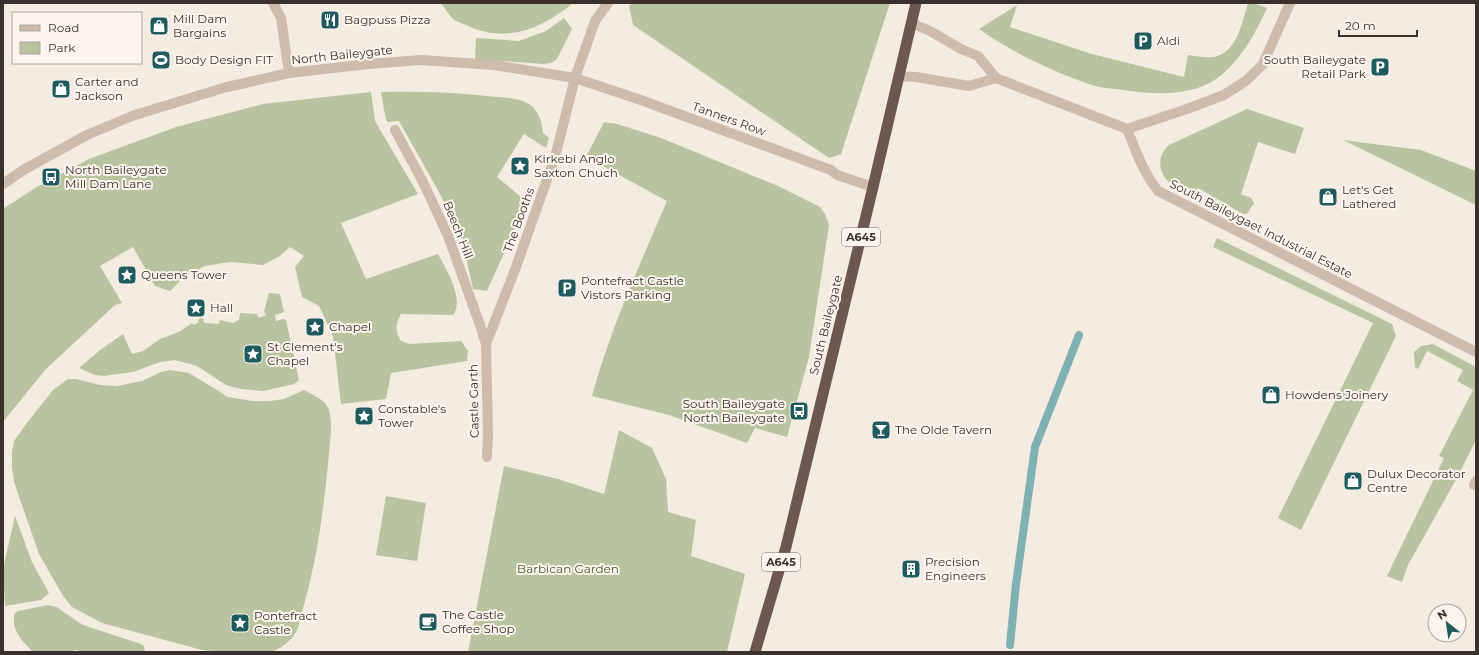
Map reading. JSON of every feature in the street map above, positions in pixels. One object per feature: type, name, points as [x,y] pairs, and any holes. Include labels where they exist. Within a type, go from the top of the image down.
[{"type":"highway","name":"South Baileygate","points":[[755,652],[786,547],[916,3]]},
{"type":"street","points":[[274,3],[281,18],[289,73]]},
{"type":"street","points":[[575,78],[595,21],[608,3]]},
{"type":"street","points":[[911,23],[930,31],[961,49],[978,56],[996,78],[1127,129],[1224,95],[1247,80],[1264,64],[1290,3]]},
{"type":"street","name":"North Baileygate","points":[[3,184],[87,135],[132,116],[223,88],[289,73],[368,64],[421,60],[494,66],[575,78]]},
{"type":"street","points":[[898,76],[916,77],[969,86],[996,78]]},
{"type":"street","name":"Tanners Row","points":[[575,78],[652,104],[831,170],[837,175],[873,187]]},
{"type":"street","name":"The Booths","points":[[486,344],[516,268],[555,157],[575,78]]},
{"type":"street","name":"South Baileygaet Industrial Estate","points":[[1127,129],[1148,179],[1158,191],[1476,352]]},
{"type":"street","name":"Beech Hill","points":[[395,130],[423,182],[448,236],[486,344]]},
{"type":"street","name":"Castle Garth","points":[[486,344],[488,434],[487,457]]},
{"type":"green space","points":[[441,3],[573,3],[549,20],[537,26],[524,31],[497,34],[482,31],[456,21]]},
{"type":"green space","points":[[632,3],[890,3],[841,154],[829,158],[633,25],[629,6]]},
{"type":"green space","points":[[1248,3],[1253,3],[1267,8],[1240,56],[1216,79],[1205,85],[1181,92],[1154,93],[1095,86],[1033,61],[1005,46],[979,29],[1017,5],[1010,27],[1092,54],[1184,77],[1188,55],[1213,57],[1221,55],[1228,50],[1233,44],[1241,28]]},
{"type":"green space","points":[[564,18],[572,29],[557,59],[551,63],[544,64],[475,59],[476,38],[519,41],[546,31]]},
{"type":"green space","points":[[371,92],[375,121],[418,194],[341,223],[366,279],[438,254],[456,293],[457,301],[453,315],[401,314],[396,328],[401,341],[410,344],[461,341],[468,351],[467,361],[391,373],[386,399],[341,404],[333,336],[319,306],[302,297],[295,267],[304,256],[290,247],[280,256],[263,265],[230,262],[205,266],[184,277],[170,291],[155,286],[133,247],[100,266],[122,303],[115,305],[45,370],[3,422],[3,209],[35,188],[89,159],[176,127],[263,104]]},
{"type":"green space","points":[[381,92],[453,93],[514,99],[529,104],[538,113],[543,133],[549,138],[546,148],[524,134],[497,177],[527,202],[487,291],[473,289],[462,239],[440,194],[399,121],[387,122]]},
{"type":"green space","points":[[1247,109],[1304,128],[1295,154],[1258,142],[1241,194],[1251,198],[1254,203],[1247,214],[1243,214],[1198,188],[1197,190],[1193,188],[1190,193],[1166,179],[1161,170],[1160,161],[1163,152],[1169,145]]},
{"type":"green space","points":[[604,122],[617,124],[661,138],[778,186],[820,207],[825,214],[829,225],[809,357],[787,437],[755,428],[747,443],[669,415],[592,396],[599,371],[617,322],[667,201],[586,157]]},
{"type":"green space","points":[[1343,140],[1421,150],[1476,171],[1476,205]]},
{"type":"green space","points":[[1217,238],[1392,324],[1396,336],[1301,530],[1278,518],[1373,323],[1213,247]]},
{"type":"green space","points":[[269,293],[280,294],[284,312],[275,315],[276,321],[283,319],[286,320],[299,380],[294,384],[263,391],[241,389],[226,385],[197,366],[175,360],[160,362],[133,372],[104,376],[95,375],[79,368],[100,350],[123,334],[132,354],[143,351],[160,339],[179,332],[192,323],[194,325],[199,322],[198,320],[201,318],[204,319],[203,321],[205,323],[219,324],[220,320],[233,323],[239,320],[240,313],[257,314],[258,317],[262,317],[266,315],[264,312]]},
{"type":"green space","points":[[1433,344],[1476,367],[1476,440],[1458,476],[1408,565],[1402,582],[1387,576],[1444,458],[1439,456],[1473,390],[1457,381],[1463,370],[1427,351],[1418,369],[1415,367],[1414,352],[1421,346]]},
{"type":"green space","points":[[170,370],[189,373],[228,397],[252,401],[284,399],[304,390],[325,403],[329,410],[331,432],[327,473],[316,555],[307,595],[294,636],[274,651],[224,652],[202,650],[102,623],[72,607],[63,596],[39,554],[14,482],[12,466],[14,441],[26,424],[53,390],[68,379],[76,379],[100,385],[117,386],[142,381],[161,372]]},
{"type":"green space","name":"Barbican Garden","points":[[619,430],[652,448],[666,479],[668,512],[696,520],[691,556],[745,574],[727,652],[468,652],[504,466],[558,479],[604,494]]},
{"type":"green space","points":[[386,496],[426,503],[417,561],[376,555]]},
{"type":"green space","points":[[15,516],[32,562],[49,593],[41,600],[5,606],[3,569]]},
{"type":"green space","points":[[48,605],[57,607],[83,625],[141,644],[144,646],[145,652],[88,652],[75,650],[70,652],[33,652],[18,634],[14,624],[15,613],[18,611]]},
{"type":"waterway","points":[[1010,645],[1016,584],[1035,447],[1079,335]]},
{"type":"place","name":"Bagpuss Pizza","points":[[330,20]]},
{"type":"place","name":"Mill Dam Bargains","points":[[159,26]]},
{"type":"place","name":"Aldi","points":[[1143,41]]},
{"type":"place","name":"Body Design FIT","points":[[161,60]]},
{"type":"place","name":"South Baileygate Retail Park","points":[[1380,67]]},
{"type":"place","name":"Carter and Jackson","points":[[61,89]]},
{"type":"place","name":"Kirkebi Anglo Saxton Chuch","points":[[520,166]]},
{"type":"place","name":"North Baileygate Mill Dam Lane","points":[[51,177]]},
{"type":"place","name":"Let's Get Lathered","points":[[1328,197]]},
{"type":"place","name":"Queens Tower","points":[[127,275]]},
{"type":"place","name":"Pontefract Castle Vistors Parking","points":[[567,288]]},
{"type":"place","name":"Hall","points":[[196,308]]},
{"type":"place","name":"Chapel","points":[[315,327]]},
{"type":"place","name":"St Clement's Chapel","points":[[253,354]]},
{"type":"place","name":"Howdens Joinery","points":[[1271,395]]},
{"type":"place","name":"South Baileygate North Baileygate","points":[[799,411]]},
{"type":"place","name":"Constable's Tower","points":[[364,416]]},
{"type":"place","name":"The Olde Tavern","points":[[881,430]]},
{"type":"place","name":"Dulux Decorator Centre","points":[[1353,481]]},
{"type":"place","name":"Precision Engineers","points":[[911,569]]},
{"type":"place","name":"The Castle Coffee Shop","points":[[428,622]]},
{"type":"place","name":"Pontefract Castle","points":[[240,623]]}]
